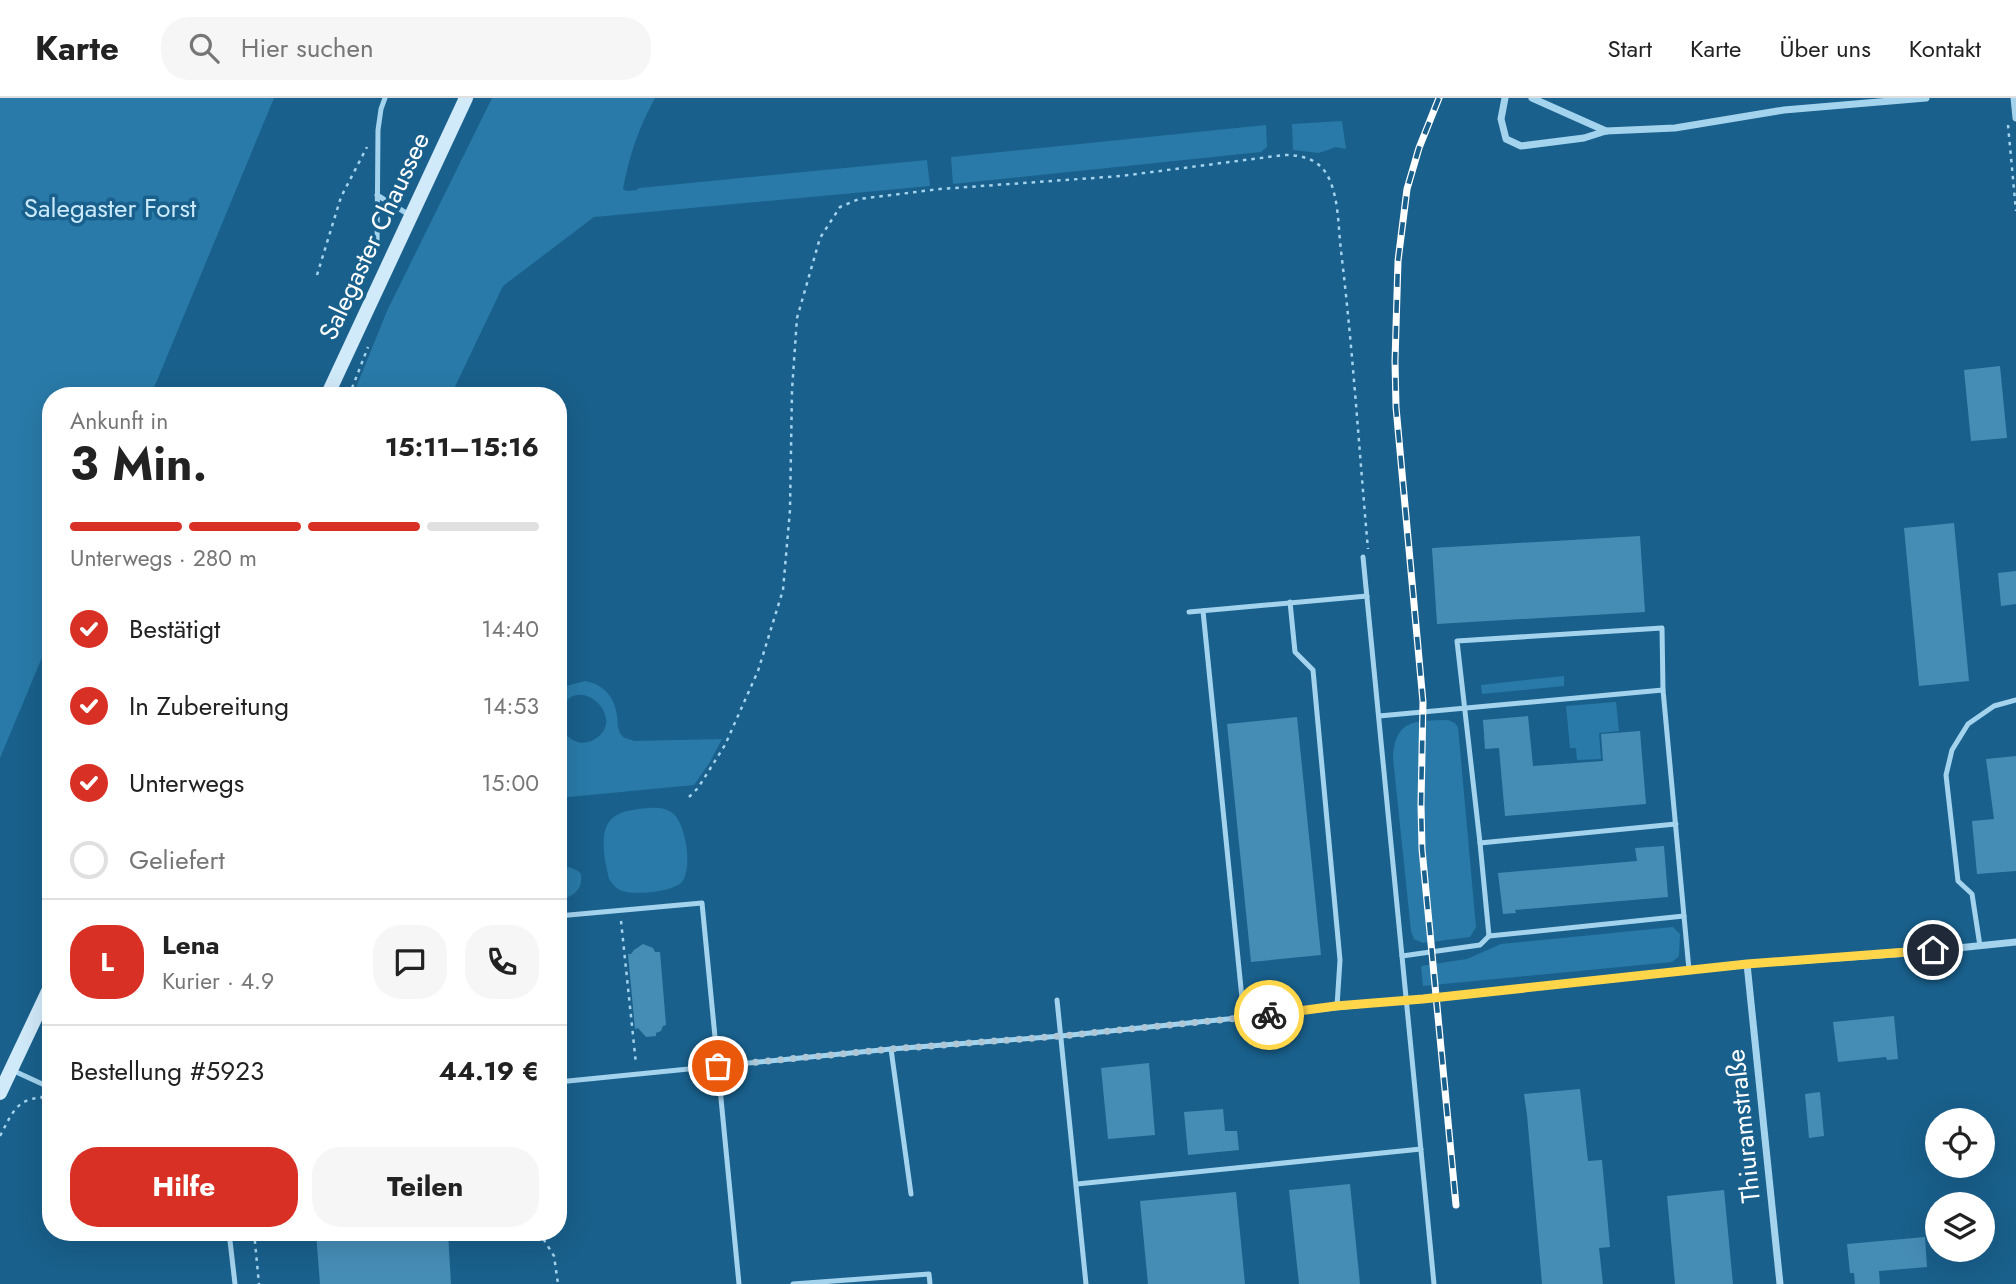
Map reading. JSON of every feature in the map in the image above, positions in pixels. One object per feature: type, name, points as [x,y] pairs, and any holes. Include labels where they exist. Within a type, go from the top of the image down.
[{"type":"main road","name":"Salegaster Chaussee","points":[[331,387],[466,98]]},
{"type":"main road","points":[[0,1093],[42,1004]]},
{"type":"street","points":[[1505,98],[1500,119],[1506,139],[1521,146],[1584,138],[1606,131],[1675,128],[1784,110],[1926,98]]},
{"type":"street","points":[[1532,98],[1606,131]]},
{"type":"street","points":[[2012,118],[2014,98]]},
{"type":"street","points":[[1426,998],[1747,964],[2016,942]]},
{"type":"street","name":"Thiuramstraße","points":[[1747,964],[1780,1284]]},
{"type":"lane","points":[[377,249],[379,130],[385,98]]},
{"type":"lane","points":[[377,195],[411,216]]},
{"type":"lane","points":[[1363,557],[1434,1284]]},
{"type":"lane","points":[[1189,612],[1367,596]]},
{"type":"lane","points":[[1290,602],[1295,652],[1313,670],[1340,960],[1336,1006]]},
{"type":"lane","points":[[1203,611],[1244,1018]]},
{"type":"lane","points":[[1489,936],[1457,641],[1662,628],[1663,690],[1689,970]]},
{"type":"lane","points":[[1379,716],[1663,690]]},
{"type":"lane","points":[[1980,946],[1972,894],[1958,881],[1946,775],[1952,750],[1968,724],[1994,706],[2016,700]]},
{"type":"lane","points":[[1480,843],[1676,824]]},
{"type":"lane","points":[[567,915],[702,903],[739,1284]]},
{"type":"lane","points":[[1402,956],[1480,945],[1489,936],[1684,916]]},
{"type":"lane","points":[[567,1081],[891,1049],[1061,1036],[1426,998]]},
{"type":"lane","points":[[1057,1000],[1086,1284]]},
{"type":"lane","points":[[891,1049],[911,1194]]},
{"type":"lane","points":[[11,1070],[42,1084]]},
{"type":"lane","points":[[1077,1184],[1421,1149]]},
{"type":"lane","points":[[230,1241],[234,1284]]},
{"type":"lane","points":[[793,1284],[929,1274],[930,1284]]},
{"type":"path","points":[[2012,118],[2016,211]]},
{"type":"path","points":[[317,275],[341,197],[371,139],[379,130]]},
{"type":"path","points":[[689,797],[698,788],[725,746],[758,671],[783,590],[790,510],[792,390],[797,318],[820,238],[839,207],[859,199],[1121,176],[1284,155],[1301,155],[1313,161],[1324,170],[1331,184],[1336,209],[1368,555],[1363,557]]},
{"type":"path","points":[[620,910],[637,1074]]},
{"type":"path","points":[[0,1136],[21,1103],[42,1096]]},
{"type":"path","points":[[255,1241],[259,1284]]},
{"type":"path","points":[[545,1241],[554,1256],[558,1284]]},
{"type":"green space","name":"Salegaster Forst","points":[[0,98],[274,98],[154,387],[42,387],[42,658],[0,758]]},
{"type":"green space","points":[[492,98],[655,98],[632,153],[623,189],[627,191],[927,160],[930,186],[594,217],[503,286],[455,387],[356,387],[387,311]]},
{"type":"green space","points":[[1342,121],[1346,149],[1336,147],[1319,153],[1293,150],[1292,124]]},
{"type":"green space","points":[[1266,125],[1267,147],[1261,152],[953,184],[951,157]]},
{"type":"green space","points":[[1564,676],[1564,686],[1482,694],[1481,685]]},
{"type":"green space","points":[[585,681],[603,688],[616,709],[621,735],[634,741],[722,739],[694,785],[567,797],[567,735],[577,742],[588,742],[604,730],[606,719],[594,700],[584,695],[574,696],[567,701],[567,686]]},
{"type":"green space","points":[[1616,702],[1619,731],[1599,733],[1601,759],[1577,760],[1576,748],[1570,748],[1566,706]]},
{"type":"green space","points":[[1448,720],[1458,727],[1476,927],[1470,937],[1423,943],[1414,939],[1411,931],[1393,758],[1398,735],[1409,724]]},
{"type":"green space","points":[[655,808],[671,812],[684,834],[687,856],[685,875],[682,882],[662,891],[626,892],[618,889],[609,879],[604,844],[606,827],[617,815]]},
{"type":"green space","points":[[567,867],[578,871],[581,880],[579,888],[567,897]]},
{"type":"green space","points":[[1673,927],[1680,934],[1679,956],[1672,962],[1423,986],[1421,966],[1467,959],[1501,944]]},
{"type":"building","points":[[2000,366],[2007,438],[1971,441],[1964,370]]},
{"type":"building","points":[[1954,523],[1969,681],[1919,686],[1904,528]]},
{"type":"building","points":[[1640,536],[1645,612],[1437,624],[1432,548]]},
{"type":"building","points":[[2016,571],[2016,604],[2001,606],[1998,573]]},
{"type":"building","points":[[1528,716],[1533,766],[1603,761],[1601,734],[1640,731],[1646,804],[1505,816],[1499,748],[1485,749],[1483,720]]},
{"type":"building","points":[[1297,717],[1321,955],[1251,962],[1227,724]]},
{"type":"building","points":[[2016,756],[2016,871],[1977,874],[1972,821],[1994,819],[1986,759]]},
{"type":"building","points":[[1664,846],[1668,897],[1515,910],[1516,913],[1503,914],[1498,873],[1637,861],[1635,848]]},
{"type":"building","points":[[643,944],[653,948],[655,952],[660,952],[666,1025],[656,1036],[646,1037],[638,1028],[635,1029],[628,954]]},
{"type":"building","points":[[1894,1016],[1898,1059],[1887,1060],[1886,1057],[1838,1062],[1833,1022]]},
{"type":"building","points":[[1149,1063],[1155,1135],[1108,1139],[1101,1068]]},
{"type":"building","points":[[1580,1089],[1588,1161],[1602,1160],[1610,1247],[1599,1248],[1603,1284],[1542,1284],[1524,1094]]},
{"type":"building","points":[[1820,1092],[1824,1136],[1809,1138],[1805,1094]]},
{"type":"building","points":[[1223,1109],[1225,1131],[1237,1131],[1239,1150],[1188,1155],[1184,1112]]},
{"type":"building","points":[[1350,1184],[1360,1284],[1299,1284],[1289,1190]]},
{"type":"building","points":[[1724,1190],[1733,1284],[1675,1284],[1667,1196]]},
{"type":"building","points":[[1236,1192],[1245,1284],[1148,1284],[1140,1201]]},
{"type":"building","points":[[1925,1237],[1927,1267],[1879,1271],[1880,1284],[1855,1284],[1854,1273],[1850,1273],[1847,1244]]},
{"type":"building","points":[[317,1241],[449,1241],[451,1284],[320,1284]]},
{"type":"railway","points":[[1439,98],[1419,148],[1407,189],[1398,261],[1395,361],[1396,407],[1423,702],[1422,849],[1456,1205]]},
{"type":"way so far","points":[[718,1066],[1269,1015]]},
{"type":"route","points":[[1269,1015],[1747,964],[1933,950]]}]
